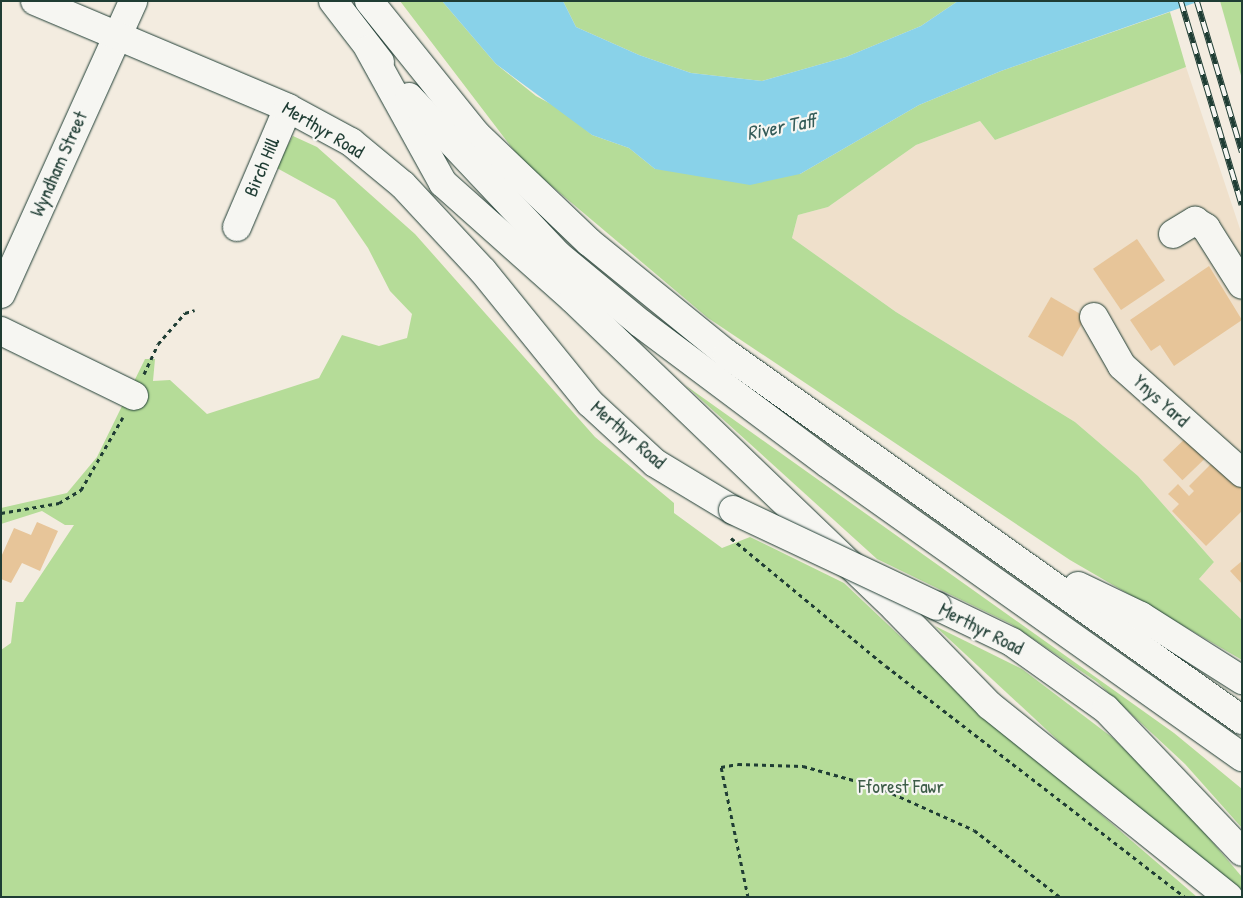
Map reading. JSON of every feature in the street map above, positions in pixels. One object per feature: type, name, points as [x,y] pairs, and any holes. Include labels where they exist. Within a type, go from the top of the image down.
[{"type":"main road","name":"Merthyr Road","points":[[35,1],[117,34],[288,108],[351,142],[403,185],[499,290],[590,403],[655,462],[733,510],[1012,642],[1099,703],[1147,748],[1242,852]]},
{"type":"main road","name":"Wyndham Street","points":[[1,294],[133,1]]},
{"type":"main road","points":[[333,1],[369,49],[499,197],[558,255],[640,323],[827,463],[1242,757]]},
{"type":"main road","points":[[369,1],[476,134],[588,242],[727,354],[1016,557],[1242,720]]},
{"type":"main road","points":[[369,49],[443,183],[573,299],[896,609],[989,705],[1229,897]]},
{"type":"main road","name":"Birch Hill","points":[[237,227],[288,108]]},
{"type":"main road","points":[[1174,234],[1195,221],[1206,228],[1242,285]]},
{"type":"main road","name":"Ynys Yard","points":[[1094,317],[1122,366],[1242,473]]},
{"type":"main road","points":[[1,331],[134,396]]},
{"type":"main road","points":[[1016,557],[1141,616],[1242,680]]},
{"type":"path","points":[[1,513],[59,502],[81,490],[134,396],[158,344],[185,312],[195,310]]},
{"type":"path","points":[[748,897],[721,767],[738,764],[803,766],[878,787],[974,830],[1060,897]]},
{"type":"shaded area","points":[[1186,67],[1242,235],[1242,620],[1199,579],[1214,562],[1138,476],[1075,422],[896,312],[792,238],[798,215],[828,207],[916,145],[980,121],[995,140]]},
{"type":"green space","points":[[400,1],[442,1],[496,64],[536,96],[564,111],[592,135],[629,148],[655,169],[800,174],[919,105],[1001,71],[1170,12],[1186,67],[995,140],[980,121],[916,145],[828,207],[798,215],[792,238],[896,312],[1075,422],[1138,476],[1214,562],[1199,579],[1242,620],[1242,660],[1070,560],[708,318],[522,161]]},
{"type":"green space","points":[[563,1],[958,1],[921,26],[846,57],[762,81],[691,73],[639,55],[576,27]]},
{"type":"green space","points":[[1220,1],[1242,1],[1242,79]]},
{"type":"green space","name":"Fforest Fawr","points":[[293,136],[317,147],[415,234],[595,437],[674,503],[674,513],[722,548],[750,537],[844,583],[960,693],[1197,897],[1,897],[1,650],[11,643],[16,602],[23,602],[74,525],[65,525],[42,511],[1,524],[1,508],[67,493],[97,457],[145,359],[155,359],[153,381],[170,380],[207,414],[319,378],[342,335],[379,346],[407,338],[412,314],[390,291],[368,248],[335,200],[275,167]]},
{"type":"green space","points":[[685,385],[1174,733],[1242,789],[1242,828],[1185,764],[1097,682],[1011,624],[877,559]]},
{"type":"green space","points":[[935,626],[1022,669],[1113,738],[1182,806],[1242,877],[1242,891],[1121,799]]},
{"type":"water","name":"River Taff","points":[[442,1],[563,1],[576,27],[639,55],[691,73],[762,81],[846,57],[921,26],[958,1],[1200,1],[1001,71],[919,105],[800,174],[750,185],[655,169],[629,148],[592,135],[496,64]]},
{"type":"building","points":[[1137,239],[1165,280],[1121,310],[1093,269]]},
{"type":"building","points":[[1209,266],[1242,320],[1174,366],[1160,345],[1151,351],[1130,320]]},
{"type":"building","points":[[1051,297],[1086,317],[1063,357],[1028,337]]},
{"type":"building","points":[[1191,433],[1210,453],[1182,480],[1163,460]]},
{"type":"building","points":[[1213,462],[1242,483],[1242,511],[1206,546],[1172,511],[1179,504],[1168,494],[1178,484],[1189,496],[1194,491],[1189,486]]},
{"type":"building","points":[[37,522],[58,531],[40,571],[22,563],[11,583],[1,579],[1,557],[14,528],[31,535]]},
{"type":"building","points":[[1242,561],[1242,584],[1230,571]]},
{"type":"railway","points":[[1181,1],[1242,205]]},
{"type":"railway","points":[[1197,1],[1242,152]]}]
